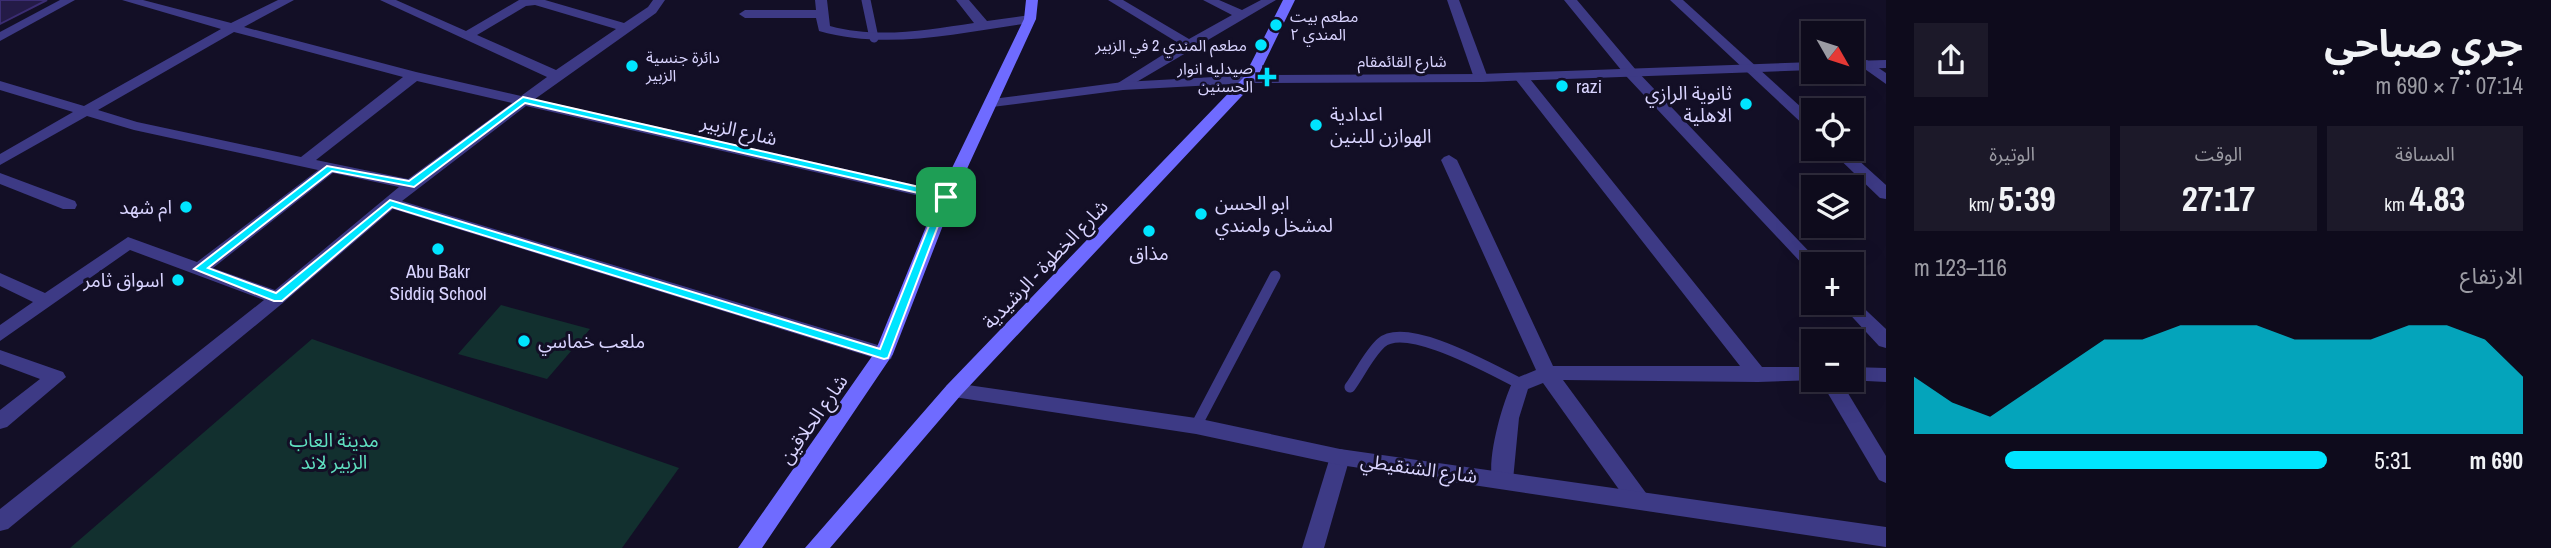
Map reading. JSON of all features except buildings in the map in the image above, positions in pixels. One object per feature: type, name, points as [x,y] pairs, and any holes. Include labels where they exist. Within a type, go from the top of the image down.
[{"type":"main road","name":"شارع الحلاقين","points":[[749,548],[884,354],[946,197],[1030,19],[1032,0]]},
{"type":"main road","name":"شارع الخطوة - الرشيدية","points":[[816,548],[954,390],[1250,79],[1289,0]]},
{"type":"street","points":[[0,37],[69,0]]},
{"type":"street","name":"شارع الزبير","points":[[128,0],[414,76],[946,197]]},
{"type":"street","points":[[0,160],[232,28],[288,0]]},
{"type":"street","points":[[386,0],[557,76]]},
{"type":"street","points":[[0,522],[278,298],[411,185],[523,100],[652,10],[659,0]]},
{"type":"street","points":[[962,0],[982,24]]},
{"type":"street","points":[[1114,0],[1189,44]]},
{"type":"street","points":[[1209,0],[1242,15]]},
{"type":"street","points":[[1122,86],[1189,44],[1270,0]]},
{"type":"street","points":[[1453,0],[1481,78]]},
{"type":"street","points":[[1570,0],[1631,73],[1801,252]]},
{"type":"street","points":[[1676,0],[1801,115]]},
{"type":"street","points":[[466,36],[522,3],[534,1],[627,28]]},
{"type":"street","points":[[745,14],[822,7],[824,27],[834,32],[874,38],[1030,19]]},
{"type":"street","points":[[0,23],[21,25]]},
{"type":"street","points":[[1864,64],[1886,64]]},
{"type":"street","points":[[1867,64],[1886,80]]},
{"type":"street","name":"شارع القائمقام","points":[[992,103],[1122,86],[1250,79],[1481,78],[1801,67]]},
{"type":"street","points":[[306,160],[414,76]]},
{"type":"street","points":[[1521,77],[1758,375]]},
{"type":"street","points":[[0,85],[134,126],[306,160],[330,168],[411,185]]},
{"type":"street","points":[[1449,160],[1547,373],[1638,499]]},
{"type":"street","points":[[1850,161],[1886,194]]},
{"type":"street","points":[[200,269],[330,168]]},
{"type":"street","points":[[0,178],[69,205]]},
{"type":"street","points":[[390,203],[884,354]]},
{"type":"street","points":[[0,334],[128,243],[278,298]]},
{"type":"street","points":[[0,279],[47,301]]},
{"type":"street","points":[[1861,315],[1886,341]]},
{"type":"street","points":[[0,357],[56,377],[0,421]]},
{"type":"street","points":[[1502,480],[1508,419],[1521,384],[1547,373],[1801,374]]},
{"type":"street","points":[[1864,374],[1886,375]]},
{"type":"street","name":"شارع الشنقيطي","points":[[954,390],[1196,426],[1340,457],[1886,537]]},
{"type":"street","points":[[1837,392],[1886,474]]},
{"type":"street","points":[[1313,548],[1340,457]]},
{"type":"lane","points":[[866,0],[874,38]]},
{"type":"lane","points":[[1196,426],[1275,276]]},
{"type":"lane","points":[[1350,387],[1382,342],[1396,334],[1425,340],[1521,384]]},
{"type":"green space","name":"ملعب خماسي","points":[[501,305],[590,329],[547,379],[458,354]]},
{"type":"green space","name":"مدينة العاب الزبير لاند","points":[[312,339],[679,468],[622,548],[70,548]]},
{"type":"place","name":"مطعم بيت المندي ٢","points":[[1276,25]]},
{"type":"place","name":"مطعم المندي 2 في الزبير","points":[[1261,45]]},
{"type":"place","name":"دائرة جنسية الزبير","points":[[632,66]]},
{"type":"place","name":"صيدليه انوار الحسنين","points":[[1267,77]]},
{"type":"place","name":"razi","points":[[1562,86]]},
{"type":"place","name":"ثانوية الرازي الاهلية","points":[[1746,104]]},
{"type":"place","name":"اعدادية الهوازن للبنين","points":[[1316,125]]},
{"type":"place","name":"ام شهد","points":[[186,207]]},
{"type":"place","name":"ابو الحسن لمشخل ولمندي","points":[[1201,214]]},
{"type":"place","name":"مذاق","points":[[1149,231]]},
{"type":"place","name":"Abu Bakr Siddiq School","points":[[438,249]]},
{"type":"place","name":"اسواق ثامر","points":[[178,280]]},
{"type":"place","name":"ملعب خماسي","points":[[524,341]]},
{"type":"route","points":[[523,100],[946,197],[884,354],[390,203],[278,298],[200,269],[330,168],[411,185],[523,100]]}]
